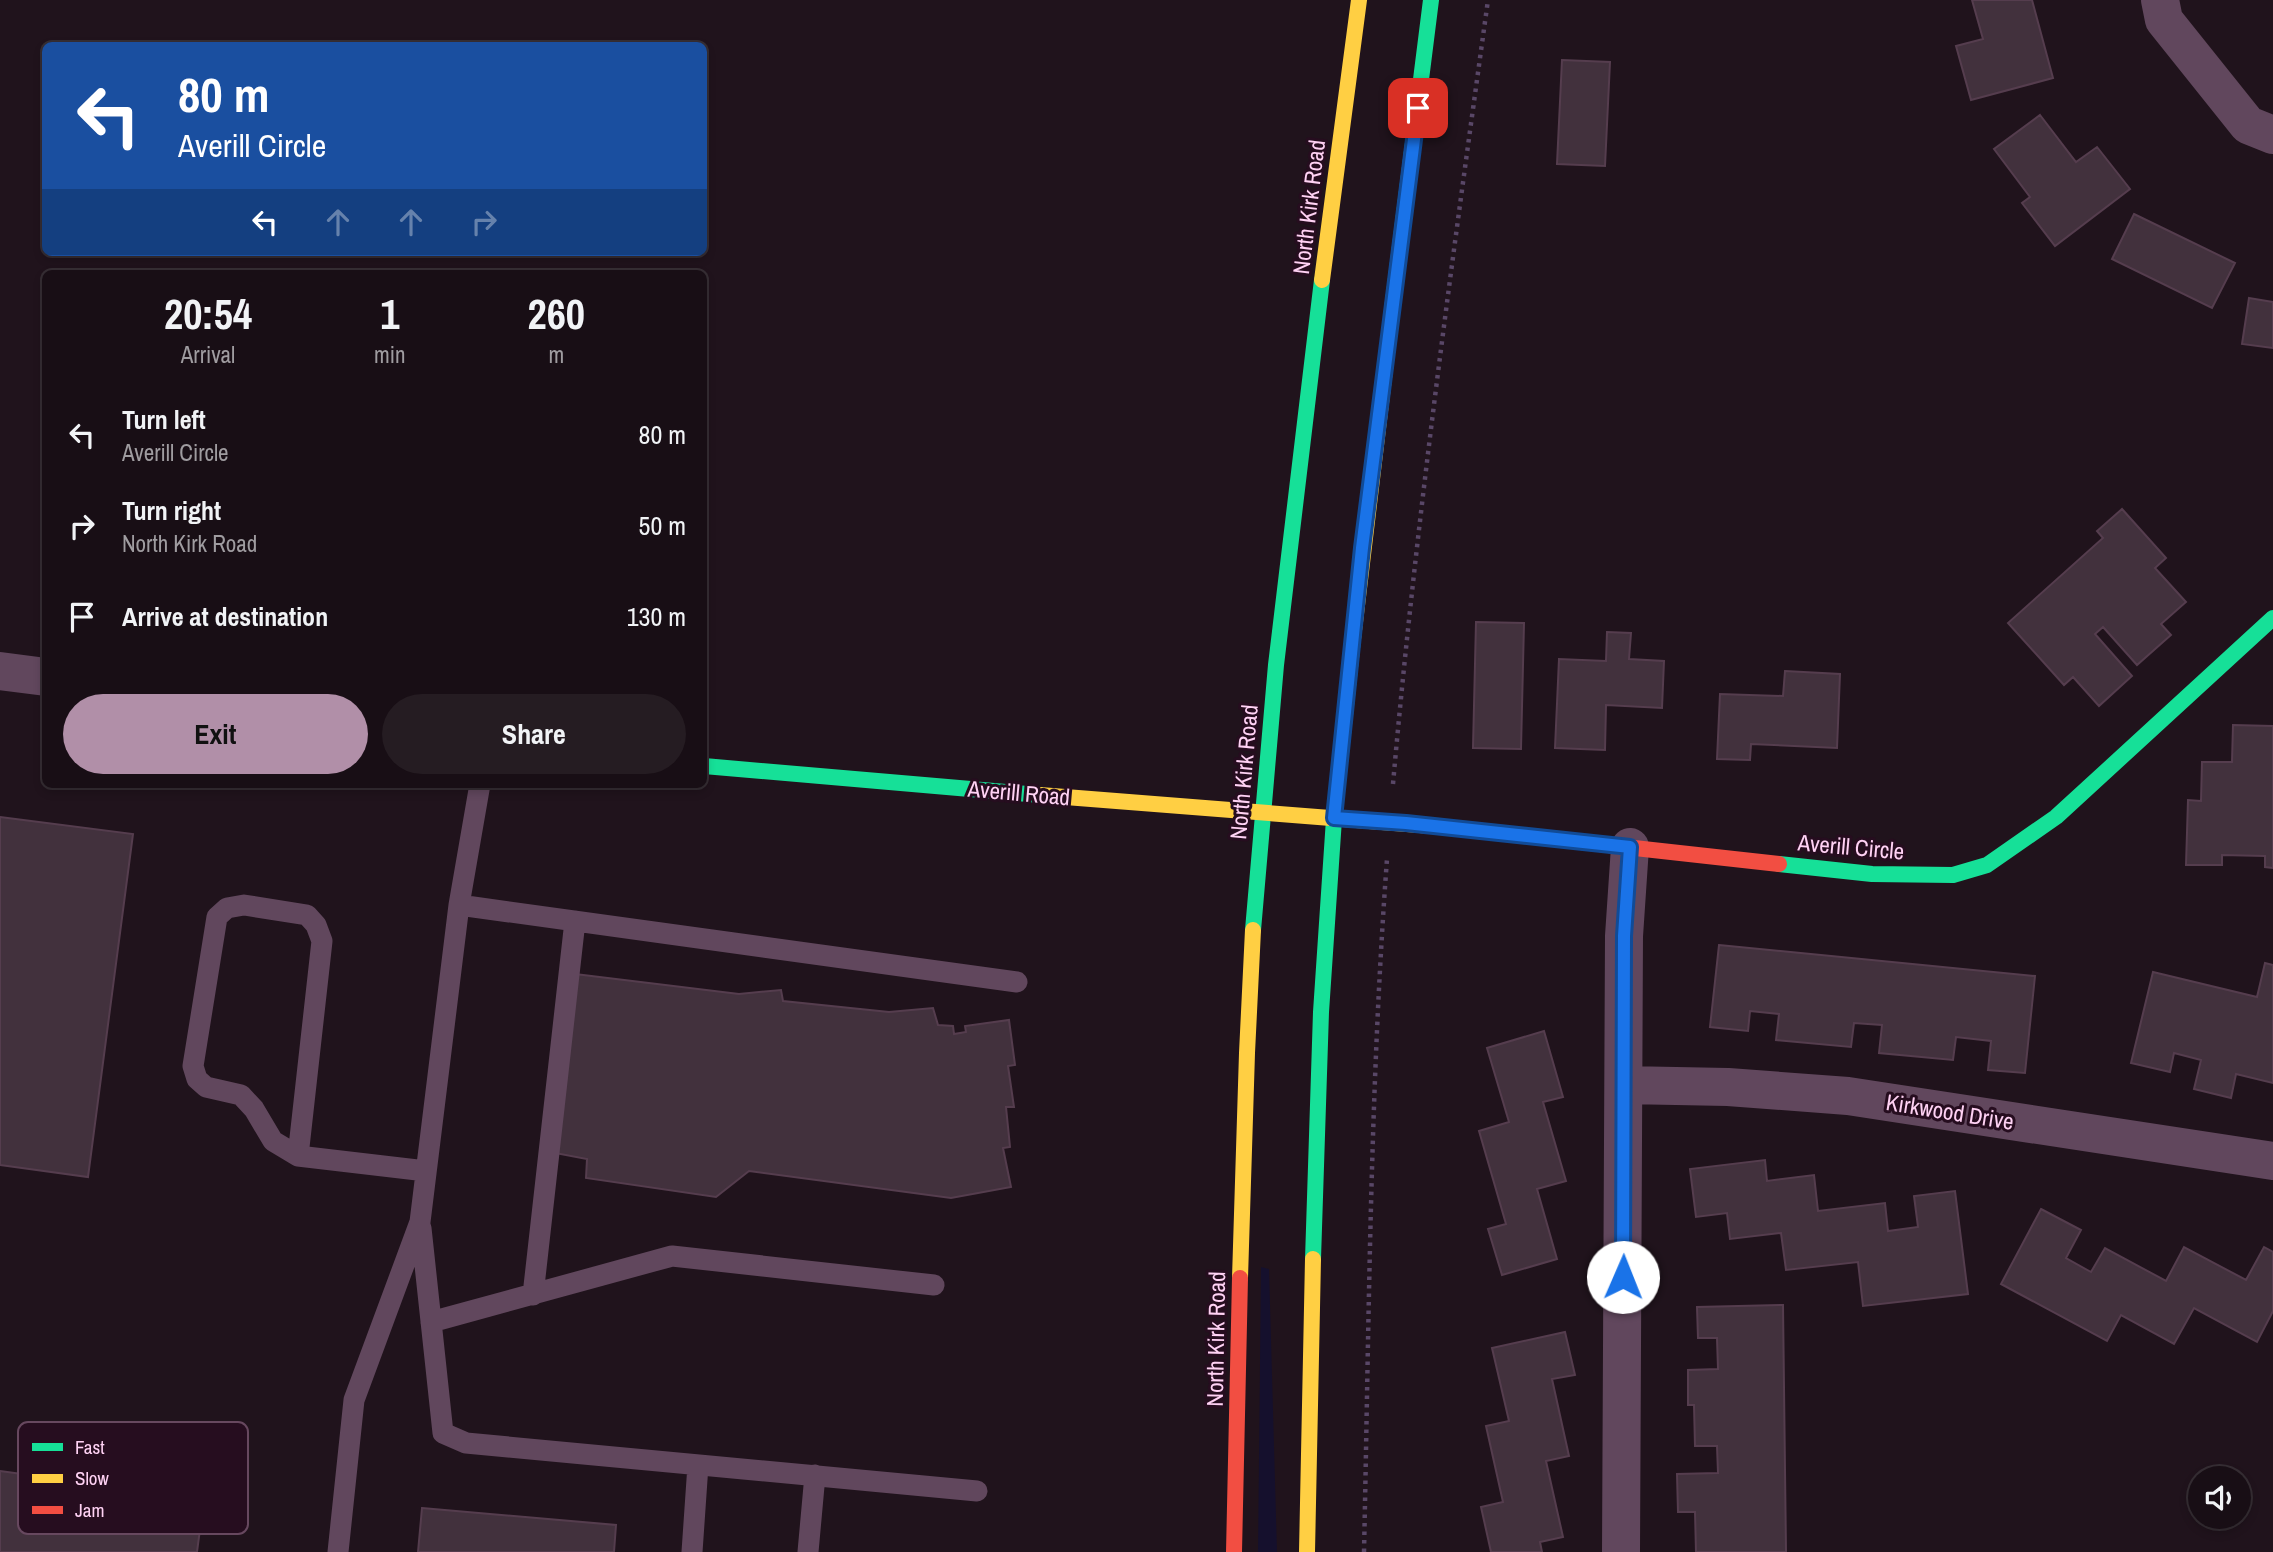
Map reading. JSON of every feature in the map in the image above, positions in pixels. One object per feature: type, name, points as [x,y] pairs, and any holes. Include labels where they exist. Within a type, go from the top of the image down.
[{"type":"main road","name":"North Kirk Road","points":[[1234,1552],[1244,1125],[1256,885],[1284,580],[1359,0]]},
{"type":"main road","points":[[1307,1552],[1315,1157],[1334,818],[1362,548],[1431,0]]},
{"type":"main road","name":"Averill Circle","points":[[1334,818],[1406,823],[1872,874],[1954,875],[1987,865],[2056,817],[2273,618]]},
{"type":"main road","name":"Averill Road","points":[[707,766],[1334,818]]},
{"type":"street","points":[[2160,0],[2164,20],[2248,125],[2273,135]]},
{"type":"street","points":[[0,671],[42,676]]},
{"type":"street","points":[[1621,1552],[1624,936],[1630,847]]},
{"type":"street","name":"Kirkwood Drive","points":[[1624,1085],[1728,1087],[1848,1096],[2273,1161]]},
{"type":"lane","points":[[479,788],[459,905],[420,1222],[443,1433],[466,1443],[977,1491]]},
{"type":"lane","points":[[298,1156],[322,941],[316,925],[307,915],[244,905],[227,908],[217,917],[193,1066],[197,1079],[206,1087],[241,1095],[254,1109],[274,1141],[298,1156],[426,1171]]},
{"type":"lane","points":[[459,905],[1017,982]]},
{"type":"lane","points":[[533,1294],[575,921]]},
{"type":"lane","points":[[338,1552],[354,1400],[420,1222]]},
{"type":"lane","points":[[431,1322],[673,1256],[934,1284]]},
{"type":"lane","points":[[692,1552],[698,1465]]},
{"type":"lane","points":[[808,1552],[815,1475]]},
{"type":"path","points":[[1394,775],[1407,628],[1438,360],[1488,0]]},
{"type":"path","points":[[1364,1552],[1374,1109],[1387,871]]},
{"type":"shaded area","points":[[1261,1267],[1269,1269],[1277,1552],[1258,1552]]},
{"type":"building","points":[[1972,0],[2032,0],[2053,78],[1971,100],[1956,46],[1983,39]]},
{"type":"building","points":[[1562,60],[1610,62],[1605,166],[1557,164]]},
{"type":"building","points":[[2040,115],[2076,162],[2097,147],[2130,189],[2055,246],[2022,203],[2030,197],[1994,149]]},
{"type":"building","points":[[2134,214],[2235,263],[2212,308],[2112,259]]},
{"type":"building","points":[[2249,298],[2273,302],[2273,348],[2242,344]]},
{"type":"building","points":[[2122,509],[2166,558],[2155,568],[2186,602],[2161,624],[2171,635],[2137,665],[2103,627],[2095,634],[2132,676],[2099,706],[2073,677],[2064,685],[2008,623],[2103,538],[2097,531]]},
{"type":"building","points":[[1476,622],[1524,623],[1521,749],[1473,748]]},
{"type":"building","points":[[1607,632],[1631,633],[1629,659],[1664,661],[1662,708],[1606,705],[1605,750],[1555,748],[1559,659],[1606,661]]},
{"type":"building","points":[[1785,671],[1840,674],[1837,748],[1751,744],[1750,760],[1717,759],[1720,694],[1783,696]]},
{"type":"building","points":[[2233,725],[2273,726],[2273,868],[2265,867],[2265,856],[2222,855],[2222,865],[2186,865],[2188,800],[2201,801],[2202,762],[2232,762]]},
{"type":"building","points":[[0,817],[133,834],[88,1177],[0,1165]]},
{"type":"building","points":[[1719,945],[2035,976],[2025,1073],[1988,1070],[1991,1041],[1956,1037],[1953,1060],[1879,1053],[1882,1025],[1854,1023],[1851,1047],[1776,1040],[1779,1014],[1750,1011],[1748,1031],[1710,1027]]},
{"type":"building","points":[[2265,963],[2273,965],[2273,1083],[2236,1074],[2231,1098],[2194,1089],[2201,1060],[2174,1053],[2170,1072],[2131,1063],[2153,972],[2257,997]]},
{"type":"building","points":[[575,974],[739,994],[781,990],[783,1001],[889,1012],[933,1008],[938,1025],[953,1026],[954,1034],[966,1032],[965,1026],[1009,1020],[1015,1065],[1008,1066],[1014,1107],[1006,1107],[1010,1147],[1003,1148],[1011,1187],[951,1198],[749,1171],[716,1197],[586,1178],[587,1159],[555,1153]]},
{"type":"building","points":[[1544,1031],[1563,1097],[1543,1102],[1566,1181],[1537,1189],[1557,1259],[1502,1275],[1488,1229],[1506,1224],[1479,1131],[1509,1122],[1487,1048]]},
{"type":"building","points":[[1765,1160],[1767,1181],[1814,1175],[1818,1211],[1885,1203],[1888,1231],[1918,1227],[1914,1196],[1955,1191],[1968,1294],[1863,1306],[1858,1262],[1786,1270],[1781,1233],[1730,1239],[1727,1213],[1696,1217],[1690,1169]]},
{"type":"building","points":[[2041,1209],[2081,1230],[2066,1258],[2091,1272],[2105,1248],[2166,1281],[2184,1247],[2246,1280],[2264,1247],[2273,1252],[2273,1311],[2257,1342],[2194,1308],[2174,1344],[2121,1315],[2107,1341],[2001,1284]]},
{"type":"building","points":[[1783,1305],[1786,1552],[1696,1552],[1695,1512],[1678,1512],[1677,1474],[1718,1473],[1717,1446],[1695,1446],[1694,1405],[1688,1405],[1688,1370],[1718,1369],[1717,1338],[1698,1338],[1697,1307]]},
{"type":"building","points":[[1565,1332],[1575,1375],[1552,1379],[1569,1456],[1546,1461],[1563,1537],[1540,1542],[1542,1552],[1491,1552],[1481,1507],[1503,1502],[1486,1426],[1509,1421],[1492,1348]]},
{"type":"building","points":[[0,1471],[18,1473],[18,1534],[199,1534],[197,1552],[0,1552]]},
{"type":"building","points":[[422,1508],[616,1525],[614,1552],[418,1552]]},
{"type":"traffic: fast","points":[[1393,302],[1431,0]]},
{"type":"traffic: fast","points":[[1253,930],[1276,665],[1322,280]]},
{"type":"traffic: fast","points":[[1779,864],[1872,874],[1953,875],[1987,865],[2056,817],[2273,618]]},
{"type":"traffic: fast","points":[[1313,1259],[1321,1012],[1334,819],[1353,639]]},
{"type":"traffic: fast","points":[[707,766],[1040,795]]},
{"type":"traffic: slow","points":[[1322,280],[1359,0]]},
{"type":"traffic: slow","points":[[1353,639],[1393,302]]},
{"type":"traffic: slow","points":[[1040,795],[1445,827]]},
{"type":"traffic: slow","points":[[1240,1278],[1253,930]]},
{"type":"traffic: slow","points":[[1307,1552],[1313,1259]]},
{"type":"traffic: jam","points":[[1445,827],[1779,864]]},
{"type":"traffic: jam","points":[[1234,1552],[1240,1278]]},
{"type":"route","points":[[1418,108],[1362,548],[1334,818],[1630,847],[1624,936],[1623,1277]]}]
